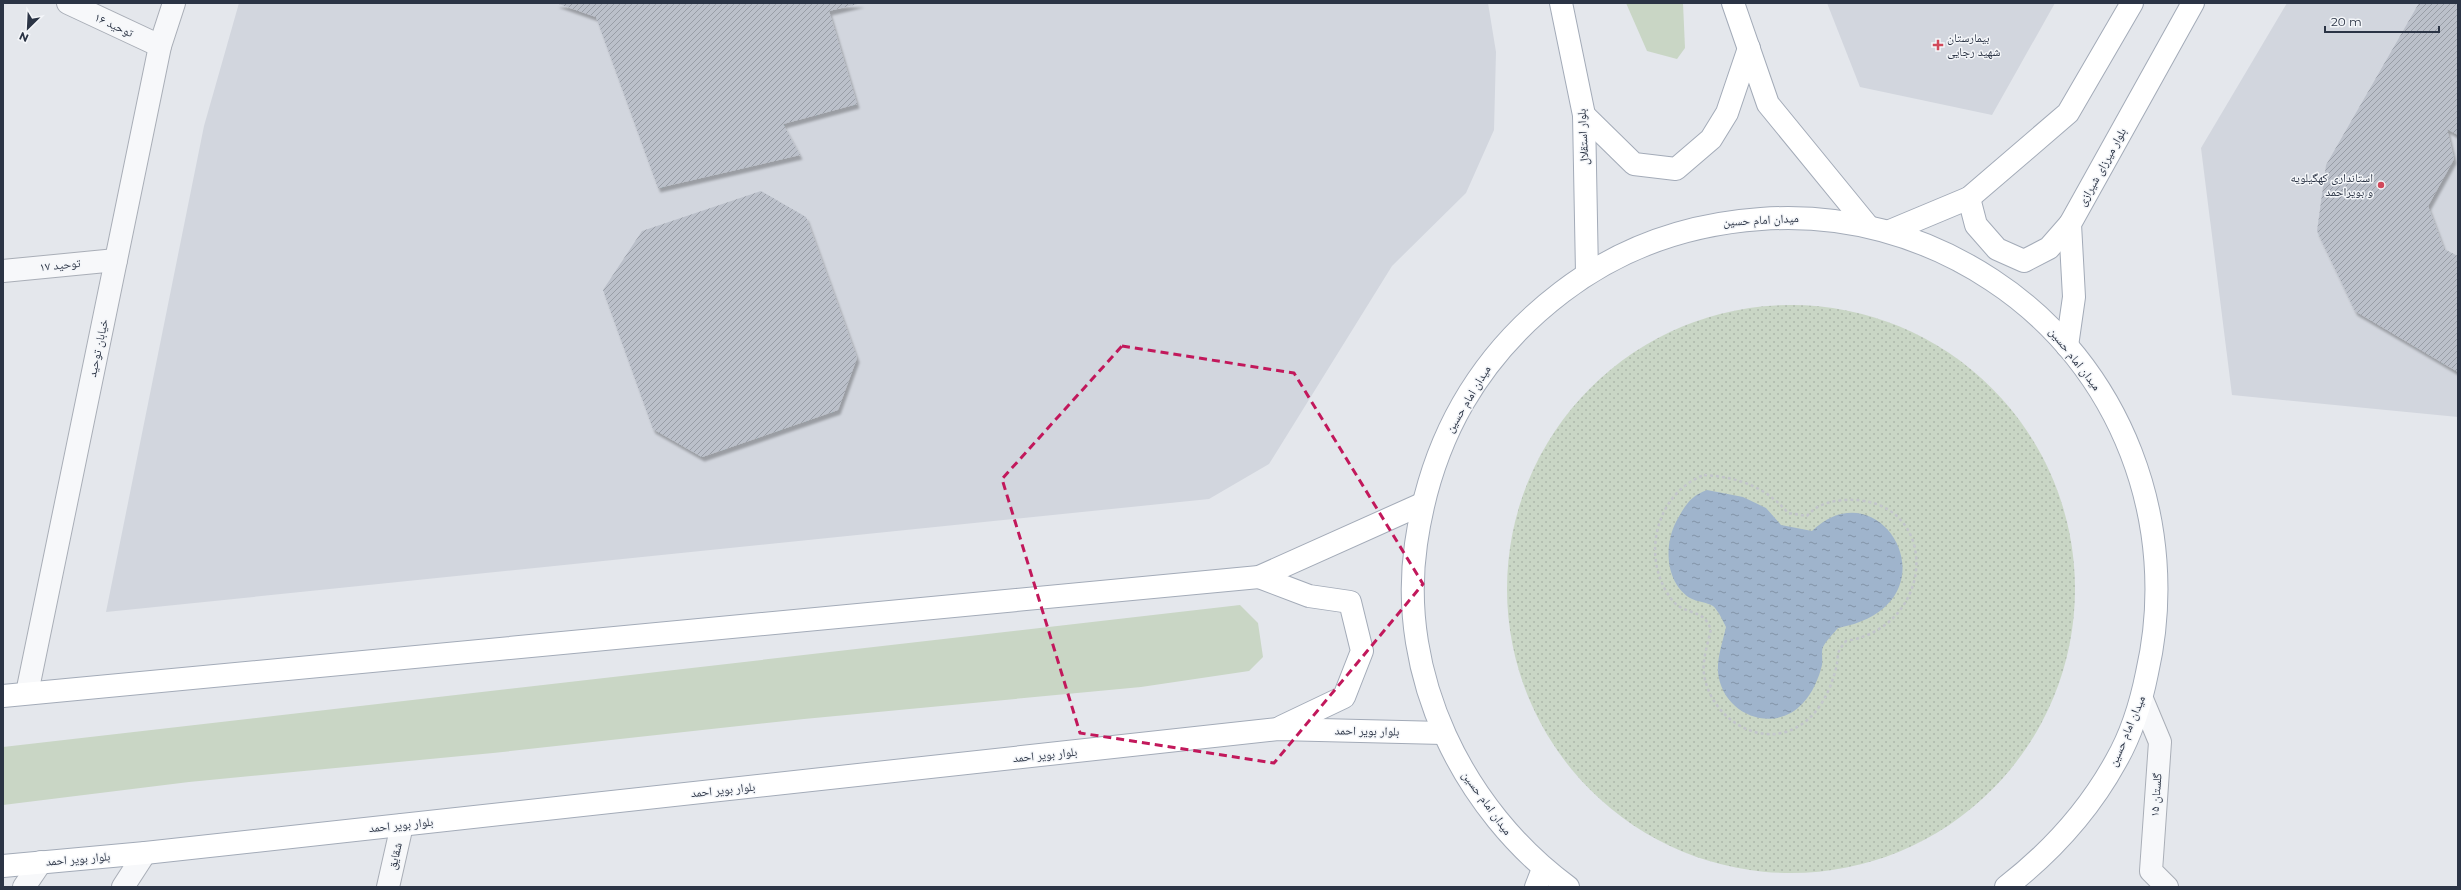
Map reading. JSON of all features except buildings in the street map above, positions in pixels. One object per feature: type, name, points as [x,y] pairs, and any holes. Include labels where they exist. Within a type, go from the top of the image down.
[{"type":"main road","name":"بلوار استقلال","points":[[1561,3],[1584,115],[1587,273]]},
{"type":"main road","points":[[1734,3],[1768,104],[1867,225]]},
{"type":"main road","points":[[1890,232],[1969,198],[2068,113],[2132,3]]},
{"type":"main road","name":"بلوار میرزای شیرازی","points":[[1969,198],[1976,225],[1997,249],[2024,261],[2049,248],[2070,224],[2193,3]]},
{"type":"main road","points":[[1584,115],[1634,164],[1676,169],[1711,139],[1727,113],[1749,48]]},
{"type":"main road","name":"میدان امام حسین","points":[[1568,887],[1539,878],[1469,783],[1443,732],[1424,678],[1414,620],[1414,562],[1422,504],[1445,435],[1481,372],[1529,317],[1587,273],[1652,240],[1722,221],[1794,216],[1867,225],[1890,232],[1930,246],[1969,264],[2005,288],[2038,314],[2067,346],[2104,396],[2132,452],[2151,513],[2158,575],[2155,638],[2142,699],[2118,759],[2083,814],[2039,862],[2006,887]]},
{"type":"main road","points":[[2067,346],[2074,297],[2070,224]]},
{"type":"main road","points":[[3,696],[1259,577],[1422,504]]},
{"type":"main road","points":[[1259,577],[1309,596],[1350,602],[1362,651],[1344,697],[1278,729]]},
{"type":"main road","name":"بلوار بویر احمد","points":[[3,866],[145,853],[1278,729],[1443,732]]},
{"type":"street","name":"توحید ۱۶","points":[[68,3],[160,46]]},
{"type":"street","name":"خیابان توحید","points":[[26,693],[160,46],[174,3]]},
{"type":"street","name":"توحید ۱۷","points":[[3,271],[116,260]]},
{"type":"street","name":"گلستان ۱۵","points":[[2142,699],[2160,742],[2151,871],[2168,887]]},
{"type":"street","name":"شقایق","points":[[388,887],[402,825]]},
{"type":"street","points":[[123,887],[145,853]]},
{"type":"street","points":[[24,887],[41,862]]},
{"type":"path","points":[[1704,475],[1718,476],[1748,483],[1775,497],[1788,513],[1807,516],[1812,510],[1831,501],[1850,500],[1885,508],[1900,521],[1909,532],[1917,555],[1918,568],[1915,582],[1900,612],[1892,620],[1862,639],[1846,641],[1836,653],[1836,666],[1832,680],[1817,711],[1802,724],[1790,731],[1758,733],[1746,730],[1714,705],[1709,694],[1704,673],[1711,629],[1704,618],[1683,610],[1668,595],[1656,572],[1653,549],[1659,525],[1672,499],[1690,480],[1704,475]]},
{"type":"highlighted area","points":[[1122,346],[1294,373],[1423,584],[1274,763],[1080,733],[1002,479]]},
{"type":"shaded area","points":[[239,3],[1488,3],[1496,52],[1494,130],[1466,193],[1392,266],[1269,464],[1209,499],[106,612],[204,126]]},
{"type":"shaded area","name":"بیمارستان شهید رجایی","points":[[1827,3],[2055,3],[1992,115],[1860,87]]},
{"type":"shaded area","points":[[2287,3],[2458,3],[2458,417],[2232,395],[2201,148]]},
{"type":"green space","points":[[1626,3],[1683,3],[1685,48],[1677,59],[1647,51]]},
{"type":"green space","points":[[1791,305],[1819,306],[1846,310],[1874,317],[1900,326],[1925,338],[1949,353],[1971,369],[1992,388],[2011,409],[2027,431],[2042,455],[2054,480],[2063,506],[2070,534],[2074,561],[2074,617],[2070,644],[2063,672],[2054,698],[2042,723],[2027,747],[2011,769],[1992,790],[1971,809],[1949,825],[1925,840],[1900,852],[1874,861],[1846,868],[1819,872],[1791,873],[1763,872],[1736,868],[1708,861],[1682,852],[1657,840],[1633,825],[1611,809],[1590,790],[1571,769],[1555,747],[1540,723],[1528,698],[1519,672],[1512,644],[1508,617],[1507,589],[1508,561],[1512,534],[1519,506],[1528,480],[1540,455],[1555,431],[1571,409],[1590,388],[1611,369],[1633,353],[1657,338],[1682,326],[1708,317],[1736,310],[1763,306]]},
{"type":"green space","points":[[1240,605],[1258,623],[1263,657],[1249,671],[1141,687],[804,719],[493,753],[189,782],[3,805],[3,747]]},
{"type":"water","points":[[1707,490],[1743,497],[1766,508],[1781,525],[1812,531],[1839,515],[1863,514],[1884,526],[1898,545],[1903,569],[1896,594],[1875,614],[1838,628],[1823,647],[1821,670],[1815,686],[1809,695],[1803,703],[1791,713],[1778,718],[1764,719],[1751,716],[1739,709],[1729,699],[1722,687],[1718,672],[1719,655],[1726,627],[1713,606],[1690,598],[1682,591],[1671,573],[1669,552],[1672,531],[1688,503],[1696,495]]},
{"type":"place","name":"بیمارستان شهید رجایی","points":[[1938,45]]},
{"type":"place","name":"استانداری کهگیلویه و بویراحمد","points":[[2381,185]]}]
